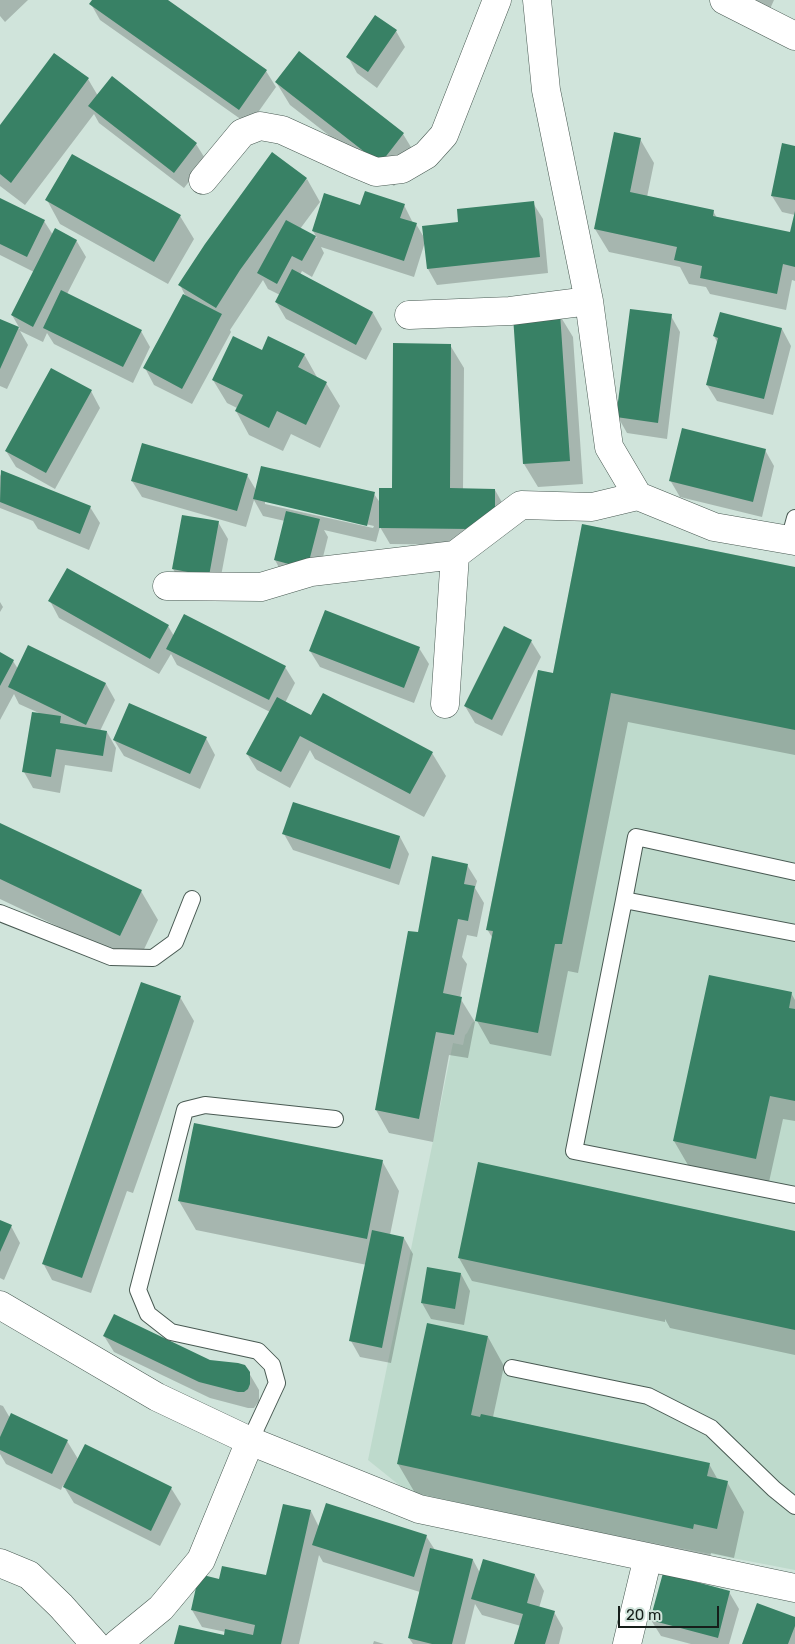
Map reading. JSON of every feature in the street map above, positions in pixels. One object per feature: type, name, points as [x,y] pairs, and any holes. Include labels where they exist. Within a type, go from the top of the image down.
[{"type":"street","points":[[203,180],[242,132],[260,126],[282,130],[376,172],[402,170],[426,155],[444,135],[497,0]]},
{"type":"street","points":[[537,0],[546,90],[589,300],[609,447],[638,496]]},
{"type":"street","points":[[724,0],[795,36]]},
{"type":"street","points":[[409,315],[510,311],[589,300]]},
{"type":"street","points":[[167,586],[260,587],[311,572],[455,555],[521,505],[592,507],[638,496],[714,527],[793,533]]},
{"type":"street","points":[[444,704],[455,555]]},
{"type":"street","points":[[0,1305],[157,1397],[250,1441],[419,1509],[795,1588]]},
{"type":"street","points":[[117,1644],[161,1608],[201,1560],[250,1441]]},
{"type":"street","points":[[627,1644],[648,1557]]},
{"type":"street","points":[[0,1563],[29,1576],[61,1606],[95,1644]]},
{"type":"lane","points":[[795,872],[636,837],[574,1151],[795,1194]]},
{"type":"lane","points":[[0,913],[111,957],[153,958],[175,942],[192,899]]},
{"type":"lane","points":[[624,900],[795,932]]},
{"type":"lane","points":[[250,1441],[277,1383],[272,1365],[258,1352],[171,1332],[148,1314],[138,1290],[185,1110],[206,1105],[335,1119]]},
{"type":"lane","points":[[512,1368],[648,1396],[711,1428],[774,1489],[795,1506]]},
{"type":"shaded area","points":[[582,524],[795,567],[795,1570],[414,1497],[368,1460],[453,1043],[463,1045],[465,1035],[475,1021],[493,932],[486,930],[538,670],[553,673]]},
{"type":"building","points":[[92,0],[168,0],[267,70],[239,110],[89,4]]},
{"type":"building","points":[[375,15],[397,30],[368,72],[346,57]]},
{"type":"building","points":[[299,51],[404,133],[380,164],[275,82]]},
{"type":"building","points":[[54,53],[89,78],[11,183],[0,174],[0,125]]},
{"type":"building","points":[[112,76],[197,143],[174,173],[88,106]]},
{"type":"building","points":[[614,132],[641,138],[630,192],[714,210],[713,216],[790,232],[795,211],[795,267],[783,264],[777,294],[700,278],[702,266],[674,260],[677,247],[594,229]]},
{"type":"building","points":[[782,143],[795,146],[795,200],[771,196]]},
{"type":"building","points":[[272,152],[307,178],[240,270],[216,308],[178,285],[205,244]]},
{"type":"building","points":[[72,154],[181,215],[154,262],[45,200]]},
{"type":"building","points":[[365,191],[405,204],[400,218],[417,223],[404,261],[312,231],[324,193],[360,205]]},
{"type":"building","points":[[0,198],[45,220],[27,257],[0,244]]},
{"type":"building","points":[[534,201],[540,257],[427,269],[422,226],[458,222],[457,209]]},
{"type":"building","points":[[286,220],[316,236],[302,261],[292,256],[277,284],[257,273]]},
{"type":"building","points":[[55,228],[77,240],[33,327],[11,315]]},
{"type":"building","points":[[292,269],[373,312],[356,345],[275,302]]},
{"type":"building","points":[[61,290],[142,330],[123,367],[43,328]]},
{"type":"building","points":[[183,294],[222,314],[182,389],[143,368]]},
{"type":"building","points":[[630,309],[672,314],[658,423],[616,417]]},
{"type":"building","points":[[720,312],[782,328],[764,399],[706,385],[718,338],[713,336]]},
{"type":"building","points":[[560,313],[570,461],[523,464],[513,316]]},
{"type":"building","points":[[0,319],[19,327],[0,369]]},
{"type":"building","points":[[233,336],[262,350],[268,336],[305,354],[298,367],[327,382],[306,425],[277,411],[269,428],[235,411],[243,395],[212,380]]},
{"type":"building","points":[[393,343],[451,344],[450,488],[495,489],[495,507],[470,529],[379,528],[379,488],[392,488]]},
{"type":"building","points":[[51,368],[92,390],[46,473],[5,451]]},
{"type":"building","points":[[682,428],[766,449],[753,502],[669,481]]},
{"type":"building","points":[[142,443],[248,474],[237,511],[131,481]]},
{"type":"building","points":[[261,466],[375,492],[367,526],[253,499]]},
{"type":"building","points":[[1,470],[91,506],[80,534],[0,502]]},
{"type":"building","points":[[286,511],[320,519],[307,569],[274,560]]},
{"type":"building","points":[[182,515],[219,521],[209,576],[172,569]]},
{"type":"building","points":[[582,524],[795,567],[795,730],[611,693],[562,944],[555,944],[538,1033],[475,1021],[493,931],[486,930],[538,670],[553,673]]},
{"type":"building","points":[[67,568],[169,625],[150,659],[48,601]]},
{"type":"building","points":[[325,610],[420,647],[404,688],[309,651]]},
{"type":"building","points":[[184,614],[286,666],[269,700],[166,649]]},
{"type":"building","points":[[504,626],[532,640],[492,720],[464,706]]},
{"type":"building","points":[[28,645],[106,683],[86,725],[8,687]]},
{"type":"building","points":[[0,652],[14,660],[0,686]]},
{"type":"building","points":[[323,693],[433,752],[410,794],[300,736],[281,772],[246,754],[277,697],[311,715]]},
{"type":"building","points":[[129,703],[207,737],[190,774],[113,740]]},
{"type":"building","points":[[32,712],[61,716],[60,723],[107,731],[103,756],[56,749],[51,777],[22,772]]},
{"type":"building","points":[[293,802],[400,836],[390,869],[282,834]]},
{"type":"building","points":[[0,823],[142,890],[120,936],[0,879]]},
{"type":"building","points":[[432,856],[468,864],[464,884],[475,886],[468,921],[458,919],[443,993],[462,997],[454,1035],[436,1032],[419,1119],[375,1110],[408,931],[418,932]]},
{"type":"building","points":[[709,975],[792,992],[789,1008],[795,1009],[795,1101],[770,1096],[756,1159],[673,1141]]},
{"type":"building","points":[[141,982],[181,996],[82,1278],[42,1264]]},
{"type":"building","points":[[194,1123],[383,1160],[367,1239],[178,1201]]},
{"type":"building","points":[[478,1162],[795,1231],[795,1330],[458,1258]]},
{"type":"building","points":[[0,1220],[12,1225],[0,1252]]},
{"type":"building","points":[[372,1230],[404,1237],[382,1348],[349,1341]]},
{"type":"building","points":[[427,1267],[461,1273],[455,1309],[421,1303]]},
{"type":"building","points":[[114,1314],[210,1360],[245,1365],[250,1372],[248,1389],[244,1392],[238,1392],[199,1382],[103,1336]]},
{"type":"building","points":[[427,1323],[488,1336],[471,1415],[480,1417],[481,1414],[710,1463],[707,1476],[728,1481],[717,1529],[694,1524],[693,1529],[397,1464]]},
{"type":"building","points":[[11,1413],[68,1440],[52,1474],[0,1450],[0,1437]]},
{"type":"building","points":[[85,1444],[172,1487],[151,1531],[63,1487]]},
{"type":"building","points":[[326,1503],[427,1535],[414,1577],[312,1545]]},
{"type":"building","points":[[283,1504],[311,1510],[281,1644],[174,1644],[179,1625],[224,1635],[225,1629],[253,1635],[255,1625],[191,1610],[199,1574],[219,1579],[222,1566],[266,1575]]},
{"type":"building","points":[[430,1548],[473,1559],[452,1644],[432,1644],[408,1638]]},
{"type":"building","points":[[483,1559],[535,1574],[527,1603],[555,1611],[545,1644],[514,1644],[523,1614],[471,1599]]},
{"type":"building","points":[[663,1573],[730,1591],[718,1638],[650,1620]]},
{"type":"building","points":[[757,1603],[795,1617],[795,1626],[788,1644],[742,1644]]}]
